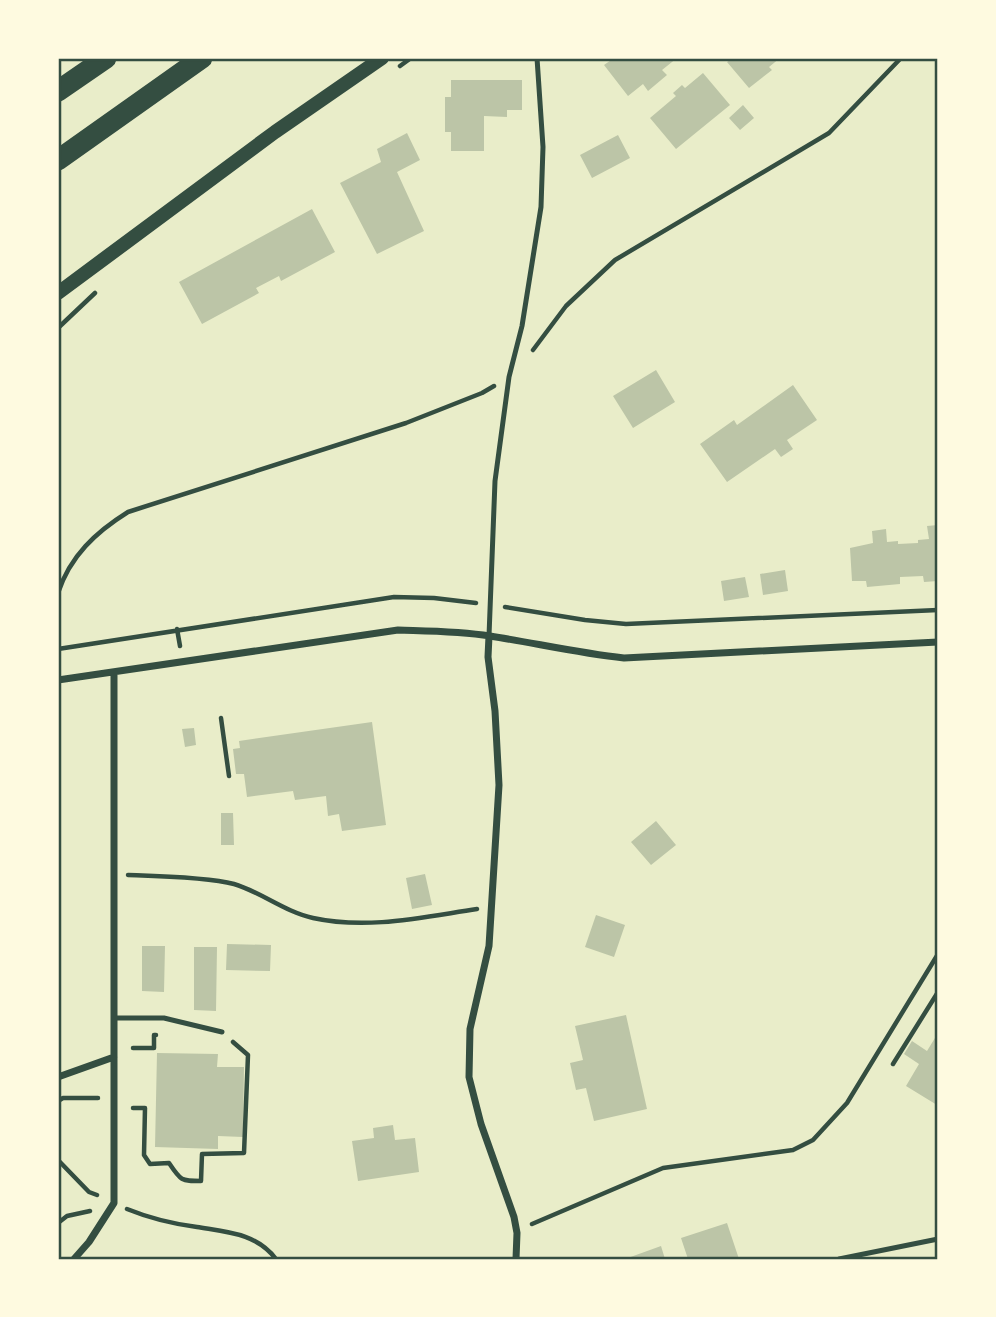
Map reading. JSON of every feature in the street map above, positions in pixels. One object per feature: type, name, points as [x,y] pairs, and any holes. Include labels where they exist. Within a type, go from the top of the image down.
[{"type":"highway","points":[[58,91],[106,58]]},
{"type":"highway","points":[[58,160],[202,58]]},
{"type":"main road","points":[[58,293],[275,132],[382,58]]},
{"type":"street","points":[[58,680],[398,630],[489,636],[624,658],[938,642]]},
{"type":"street","points":[[489,636],[488,657],[495,711],[499,785],[489,946],[470,1029],[469,1077],[481,1124],[514,1217],[517,1233],[516,1259]]},
{"type":"street","points":[[74,1259],[89,1242],[114,1203],[114,673]]},
{"type":"street","points":[[58,1077],[114,1057]]},
{"type":"lane","points":[[489,636],[495,481],[509,377],[522,326],[541,208],[543,147],[537,58]]},
{"type":"lane","points":[[114,1018],[164,1018],[222,1032]]},
{"type":"lane","points":[[839,1259],[938,1239]]},
{"type":"path","points":[[58,593],[70,565],[86,544],[105,526],[128,512],[406,424],[482,393],[509,377],[566,306],[615,260],[829,133],[901,58]]},
{"type":"path","points":[[221,718],[229,776]]},
{"type":"path","points":[[114,876],[217,881],[235,885],[310,918],[331,921],[380,924],[492,906]]},
{"type":"path","points":[[517,1233],[534,1222],[663,1168],[793,1150],[813,1140],[847,1103],[938,954]]},
{"type":"path","points":[[893,1064],[938,992]]},
{"type":"path","points":[[145,1108],[144,1155],[150,1164],[169,1163],[184,1181],[201,1181],[202,1154],[244,1153],[248,1055],[222,1032]]},
{"type":"path","points":[[133,1048],[154,1048],[155,1035]]},
{"type":"path","points":[[133,1108],[152,1108]]},
{"type":"path","points":[[58,1160],[89,1192],[147,1216],[233,1232],[255,1240],[276,1259]]},
{"type":"path","points":[[58,1223],[67,1216],[114,1203]]},
{"type":"building","points":[[614,58],[677,58],[662,70],[667,75],[648,91],[643,84],[628,96],[604,65]]},
{"type":"building","points":[[733,58],[780,58],[769,67],[772,70],[749,88],[727,62]]},
{"type":"building","points":[[703,73],[730,105],[676,149],[650,118],[676,96],[673,93],[682,85],[685,88]]},
{"type":"building","points":[[451,80],[522,80],[522,110],[507,110],[507,117],[484,116],[484,151],[451,151],[451,132],[445,132],[445,97],[451,97]]},
{"type":"building","points":[[743,105],[754,118],[740,130],[729,118]]},
{"type":"building","points":[[407,133],[420,160],[397,172],[424,231],[377,254],[340,183],[381,162],[377,149]]},
{"type":"building","points":[[618,135],[630,158],[592,178],[580,155]]},
{"type":"building","points":[[312,209],[335,252],[281,281],[279,276],[256,288],[259,293],[202,324],[179,282]]},
{"type":"building","points":[[656,370],[675,402],[633,428],[613,396]]},
{"type":"building","points":[[793,385],[817,420],[787,440],[793,449],[781,457],[775,449],[727,482],[700,444],[734,420],[737,425]]},
{"type":"building","points":[[938,525],[938,581],[924,582],[923,576],[900,577],[900,584],[867,587],[866,581],[852,581],[850,548],[873,543],[872,531],[886,529],[887,542],[918,543],[918,540],[929,539],[927,526]]},
{"type":"building","points":[[785,570],[788,591],[763,595],[760,574]]},
{"type":"building","points":[[745,577],[749,597],[724,601],[721,581]]},
{"type":"building","points":[[372,722],[386,825],[342,831],[339,814],[328,816],[326,796],[295,800],[293,791],[247,797],[244,774],[236,774],[233,749],[240,748],[239,741]]},
{"type":"building","points":[[194,728],[196,745],[185,747],[182,729]]},
{"type":"building","points":[[221,813],[233,813],[234,845],[221,845]]},
{"type":"building","points":[[656,821],[676,845],[651,865],[631,842]]},
{"type":"building","points":[[425,874],[432,905],[412,909],[406,878]]},
{"type":"building","points":[[596,915],[625,925],[614,957],[585,947]]},
{"type":"building","points":[[227,944],[271,945],[270,971],[226,970]]},
{"type":"building","points":[[142,946],[165,946],[164,992],[142,991]]},
{"type":"building","points":[[194,947],[217,947],[216,1011],[194,1010]]},
{"type":"building","points":[[626,1015],[647,1109],[594,1121],[586,1088],[576,1090],[570,1063],[583,1060],[575,1026]]},
{"type":"building","points":[[938,1033],[937,1105],[906,1086],[919,1064],[904,1054],[912,1041],[927,1051]]},
{"type":"building","points":[[157,1053],[218,1054],[217,1067],[244,1067],[243,1137],[218,1136],[218,1149],[155,1147]]},
{"type":"building","points":[[393,1125],[395,1140],[415,1138],[419,1172],[358,1181],[352,1141],[374,1138],[373,1128]]},
{"type":"building","points":[[727,1223],[739,1259],[688,1259],[681,1238]]},
{"type":"building","points":[[661,1246],[665,1259],[625,1259]]}]
